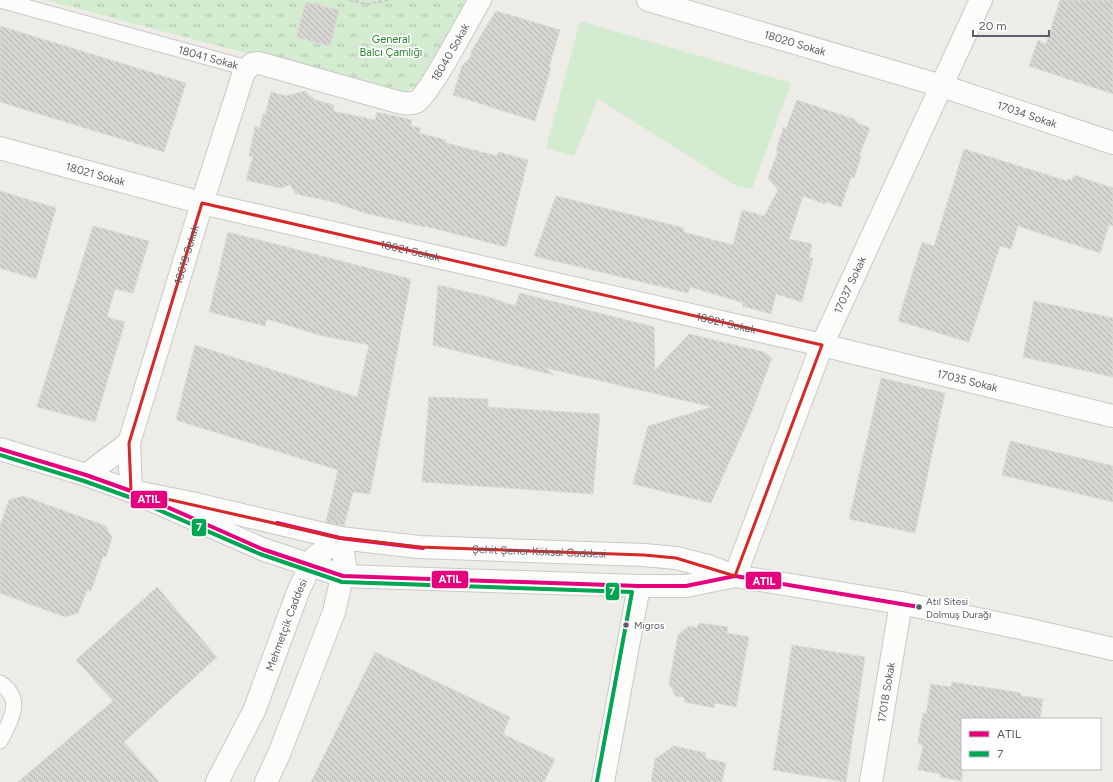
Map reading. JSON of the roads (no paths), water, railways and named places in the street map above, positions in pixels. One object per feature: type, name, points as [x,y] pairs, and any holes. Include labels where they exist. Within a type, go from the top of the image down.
[{"type":"street","name":"18040 Sokak","points":[[416,102],[428,88],[480,0]]},
{"type":"street","name":"18020 Sokak","points":[[648,0],[942,86]]},
{"type":"street","name":"17037 Sokak","points":[[735,576],[822,345],[981,0]]},
{"type":"street","name":"18041 Sokak","points":[[247,68],[252,64],[259,64],[405,104],[416,102]]},
{"type":"street","name":"18019 Sokak","points":[[131,491],[129,443],[202,203],[242,77],[247,68]]},
{"type":"street","name":"17034 Sokak","points":[[942,86],[1113,142]]},
{"type":"street","name":"18021 Sokak","points":[[0,148],[202,203],[822,345]]},
{"type":"street","name":"17035 Sokak","points":[[822,345],[1113,416]]},
{"type":"street","points":[[86,475],[129,443]]},
{"type":"street","points":[[0,449],[86,475],[131,491]]},
{"type":"street","name":"Şehit Şener Köksal Caddesi","points":[[131,491],[262,549],[343,576],[638,586],[686,586],[735,576]]},
{"type":"street","name":"Şehit Şener Köksal Caddesi","points":[[131,491],[191,503],[340,538],[419,547],[644,554],[676,558],[708,566],[735,576],[901,603],[1113,649]]},
{"type":"street","points":[[266,782],[279,754],[334,612],[345,564],[340,538]]},
{"type":"street","name":"Mehmetçik Caddesi","points":[[217,782],[254,711],[298,592],[310,566],[315,557],[340,538]]},
{"type":"street","points":[[603,782],[638,586]]},
{"type":"street","name":"17018 Sokak","points":[[871,782],[901,603]]},
{"type":"lane","name":"18041 Sokak","points":[[0,0],[247,68]]},
{"type":"lane","points":[[0,684],[12,694],[14,706],[12,719],[0,741]]},
{"type":"place","name":"Atıl Sitesi Dolmuş Durağı","points":[[919,607]]},
{"type":"place","name":"Migros","points":[[626,625]]},
{"type":"park label","name":"General Balcı Çamlığı","points":[[391,45]]}]
